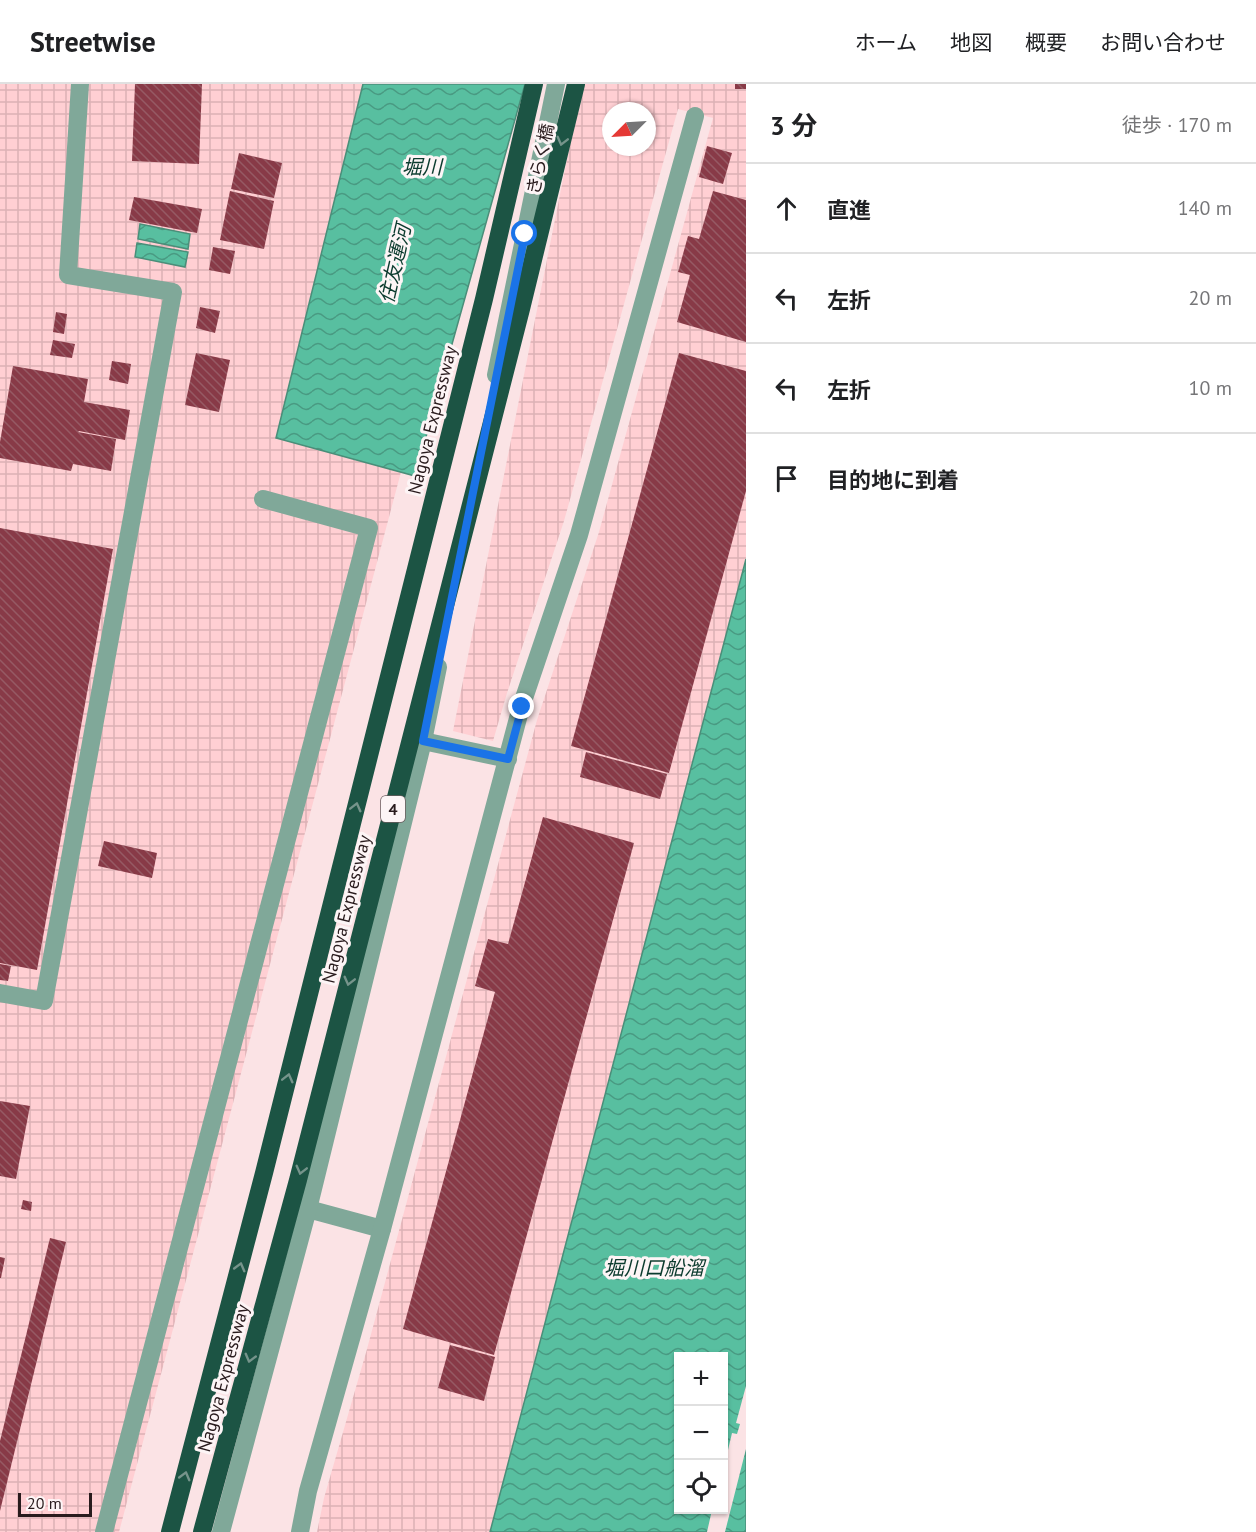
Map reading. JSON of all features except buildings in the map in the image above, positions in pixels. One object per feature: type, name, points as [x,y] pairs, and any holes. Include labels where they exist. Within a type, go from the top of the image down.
[{"type":"highway","name":"Nagoya Expressway","points":[[170,1532],[308,1000],[484,299],[534,84]]},
{"type":"highway","name":"Nagoya Expressway","points":[[202,1532],[301,1169],[521,309],[576,84]]},
{"type":"street","points":[[0,993],[44,1001],[173,292],[68,275],[80,84]]},
{"type":"street","name":"きらく橋","points":[[221,1532],[308,1209],[423,741],[556,84]]},
{"type":"street","points":[[300,1532],[308,1491],[382,1229],[522,707],[579,535],[695,116]]},
{"type":"street","points":[[104,1532],[369,528],[263,499]]},
{"type":"street","points":[[423,741],[508,759]]},
{"type":"street","points":[[308,1209],[382,1229]]},
{"type":"shaded area","points":[[0,84],[363,84],[276,438],[401,472],[119,1532],[0,1532]]},
{"type":"shaded area","points":[[582,84],[746,84],[746,559],[490,1532],[317,1532],[324,1498],[367,1349],[537,720],[599,532],[713,118],[678,109],[564,521],[493,741],[453,731]]},
{"type":"water","name":"堀川","points":[[363,84],[525,84],[415,476],[276,438]]},
{"type":"water","points":[[140,224],[190,234],[188,249],[138,239]]},
{"type":"water","points":[[137,243],[188,252],[185,267],[135,257]]},
{"type":"water","name":"堀川口船溜","points":[[746,559],[746,1532],[490,1532]]},
{"type":"pier","points":[[746,1386],[746,1449],[725,1532],[707,1532],[711,1514],[728,1514],[728,1450],[732,1433],[737,1434],[740,1424],[736,1423]]},
{"type":"route","points":[[522,707],[508,759],[423,741],[525,234]]},
{"type":"water label","name":"住友運河","points":[[395,264]]}]
